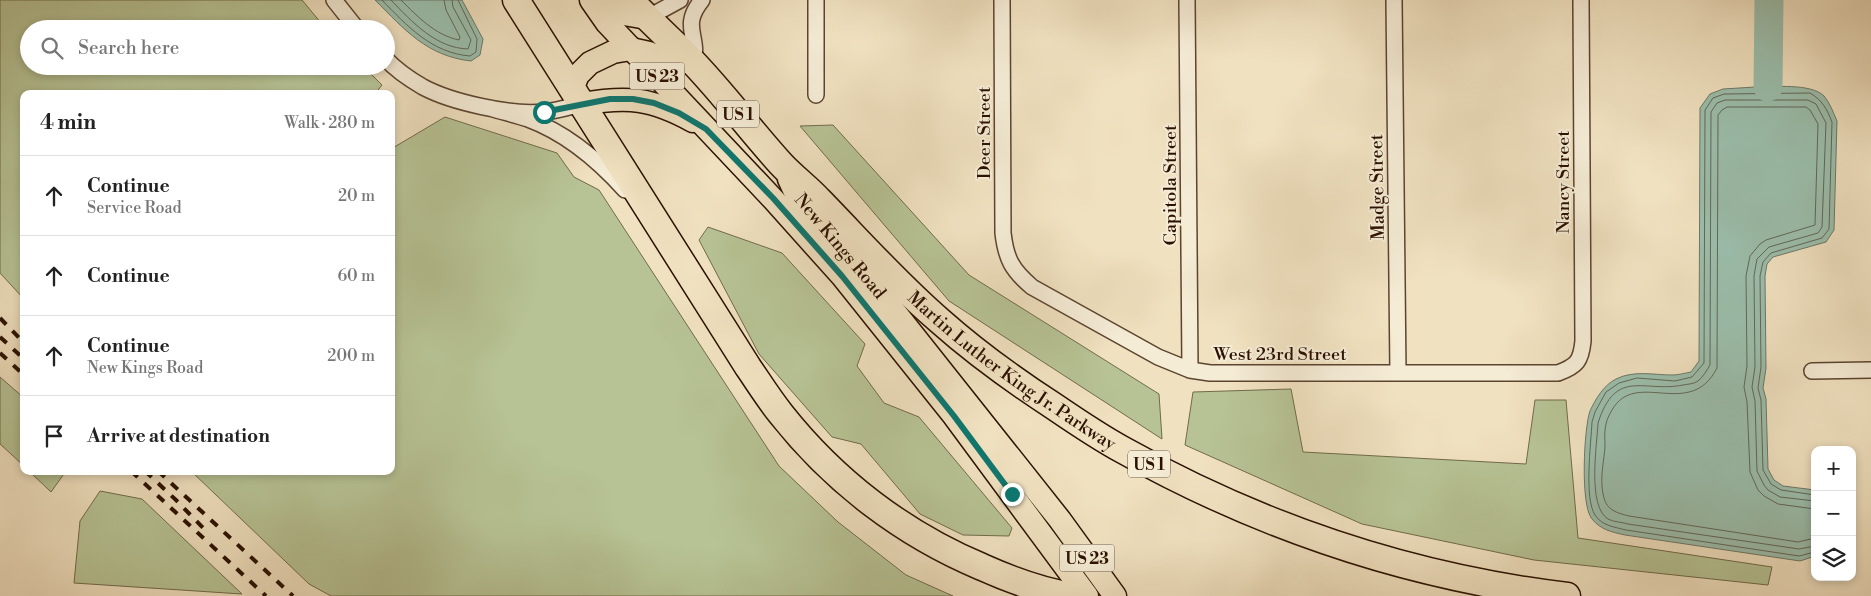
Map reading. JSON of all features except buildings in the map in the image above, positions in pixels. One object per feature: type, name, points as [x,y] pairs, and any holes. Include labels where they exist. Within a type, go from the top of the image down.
[{"type":"highway","points":[[516,0],[748,367],[781,414],[840,477],[868,502],[935,544],[1000,575],[1030,586],[1075,596]]},
{"type":"highway","name":"New Kings Road","points":[[639,9],[692,62],[784,167]]},
{"type":"highway","name":"Martin Luther King Jr. Parkway","points":[[784,167],[808,188],[901,286],[942,323],[989,361],[1039,397],[1120,449],[1217,498],[1272,522],[1369,555],[1455,578],[1512,589],[1567,596]]},
{"type":"main road","name":"New Kings Road","points":[[591,0],[607,23],[773,198],[1060,520],[1114,596]]},
{"type":"main road","points":[[596,0],[624,14],[639,9]]},
{"type":"main road","points":[[692,62],[672,62],[631,48],[613,52],[590,63],[578,75],[577,96],[633,99],[654,103],[679,113],[706,129]]},
{"type":"main road","name":"New Kings Road","points":[[784,167],[795,192],[883,296],[961,410],[1075,596]]},
{"type":"street","points":[[334,0],[350,20]]},
{"type":"street","points":[[639,9],[680,0]]},
{"type":"street","points":[[692,62],[695,53],[690,28],[693,11],[702,0]]},
{"type":"street","points":[[816,0],[816,95]]},
{"type":"street","name":"Deer Street","points":[[1002,0],[1003,233],[1005,249],[1010,264]]},
{"type":"street","name":"Capitola Street","points":[[1187,0],[1190,370]]},
{"type":"street","name":"Madge Street","points":[[1394,0],[1398,373]]},
{"type":"street","name":"Nancy Street","points":[[1577,363],[1582,352],[1583,341],[1581,0]]},
{"type":"street","points":[[395,66],[423,87],[458,100],[529,120],[559,134],[586,153],[615,178],[659,227]]},
{"type":"street","points":[[490,108],[519,113],[544,112],[577,96]]},
{"type":"street","name":"West 23rd Street","points":[[1010,264],[1019,276],[1032,287],[1158,357],[1190,370],[1210,373],[1558,373],[1569,369],[1577,363]]},
{"type":"street","points":[[1812,371],[1871,370]]},
{"type":"shaded area","points":[[0,0],[302,0],[319,20],[20,20],[20,75],[372,75],[382,85],[378,90],[20,90],[20,295],[0,273]]},
{"type":"shaded area","points":[[445,117],[557,153],[574,177],[599,190],[779,466],[838,522],[906,575],[953,596],[331,596],[309,584],[195,475],[395,475],[395,147]]},
{"type":"shaded area","points":[[833,125],[969,275],[1159,394],[1162,439],[949,301],[800,126]]},
{"type":"shaded area","points":[[708,227],[782,253],[865,344],[857,366],[884,403],[919,417],[1012,528],[1009,536],[963,535],[920,514],[861,444],[832,437],[759,354],[699,240]]},
{"type":"shaded area","points":[[0,377],[20,394],[20,462],[0,444]]},
{"type":"shaded area","points":[[1291,389],[1303,452],[1526,464],[1535,400],[1566,400],[1578,538],[1772,567],[1768,585],[1534,560],[1362,524],[1185,445],[1193,392]]},
{"type":"shaded area","points":[[33,475],[63,475],[51,492]]},
{"type":"shaded area","points":[[100,491],[142,499],[242,594],[74,583],[80,521]]},
{"type":"water","points":[[375,0],[462,0],[483,39],[480,55],[471,61],[442,54],[418,40]]},
{"type":"water","points":[[1801,87],[1810,89],[1824,96],[1837,121],[1834,230],[1826,242],[1773,257],[1767,264],[1765,276],[1766,368],[1763,388],[1766,399],[1768,469],[1774,480],[1783,486],[1811,490],[1811,557],[1800,561],[1611,532],[1599,526],[1592,519],[1588,511],[1586,499],[1584,466],[1586,433],[1590,411],[1601,392],[1616,379],[1623,376],[1637,374],[1682,374],[1691,372],[1699,361],[1700,108],[1710,94],[1723,89]]},
{"type":"waterway","points":[[1768,87],[1769,0]]},
{"type":"railway","points":[[0,318],[20,339]]},
{"type":"railway","points":[[0,337],[20,355]]},
{"type":"railway","points":[[0,353],[20,371]]},
{"type":"railway","points":[[135,475],[266,596]]},
{"type":"railway","points":[[149,475],[207,532]]},
{"type":"railway","points":[[162,475],[293,596]]},
{"type":"route","points":[[544,112],[610,99],[633,99],[654,103],[679,113],[706,129],[773,198],[842,276],[954,416],[1012,494]]}]
